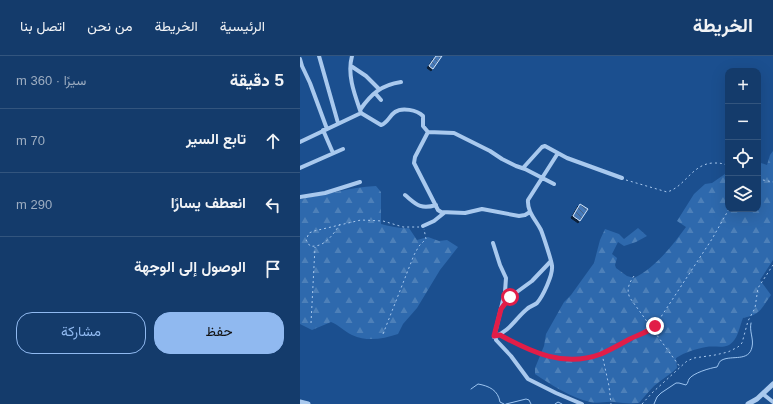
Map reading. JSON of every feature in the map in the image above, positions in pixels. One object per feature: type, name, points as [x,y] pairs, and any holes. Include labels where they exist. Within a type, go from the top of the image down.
[{"type":"street","points":[[319,56],[338,123]]},
{"type":"street","points":[[350,57],[352,80],[360,112],[381,125],[386,122],[396,111],[416,111],[422,116],[424,126],[428,132]]},
{"type":"street","points":[[300,59],[333,153]]},
{"type":"street","points":[[351,66],[366,76],[379,89]]},
{"type":"street","points":[[300,142],[360,112],[375,93],[385,85],[401,82]]},
{"type":"street","points":[[375,93],[381,100]]},
{"type":"street","points":[[428,132],[454,133],[490,151],[502,160],[523,168],[554,184]]},
{"type":"street","points":[[428,132],[415,157],[414,163],[441,212],[465,213],[482,208],[520,216],[530,212]]},
{"type":"street","points":[[523,168],[544,146],[548,146],[568,158],[622,178]]},
{"type":"street","points":[[300,168],[342,149]]},
{"type":"street","points":[[494,336],[500,335],[507,330],[520,315],[531,306],[537,304],[544,292],[550,275],[552,266],[551,261],[542,231],[530,212],[528,200],[558,153]]},
{"type":"street","points":[[300,198],[325,193],[360,182]]},
{"type":"street","points":[[405,194],[422,207],[426,208],[436,205]]},
{"type":"street","points":[[423,226],[434,221],[444,213]]},
{"type":"street","points":[[493,242],[506,278],[505,292],[494,336],[496,340],[511,356],[528,379],[582,404]]},
{"type":"street","points":[[501,309],[510,297],[532,280],[551,261]]},
{"type":"street","points":[[748,404],[763,394],[773,384]]},
{"type":"street","points":[[763,394],[773,402]]},
{"type":"street","points":[[300,402],[308,404]]},
{"type":"path","points":[[622,178],[667,192],[676,187],[693,171],[705,164],[719,163],[725,165]]},
{"type":"path","points":[[761,180],[773,182]]},
{"type":"path","points":[[500,335],[535,353],[557,359],[571,360],[602,354],[652,329],[712,239],[727,212]]},
{"type":"path","points":[[340,224],[325,242],[319,246],[310,246],[306,240],[309,233],[340,224],[361,220],[383,221],[403,227],[423,226],[426,232],[426,239],[419,246],[414,256],[383,334]]},
{"type":"path","points":[[311,323],[315,246]]},
{"type":"path","points":[[642,404],[687,361],[694,358],[728,352],[738,347],[742,343],[748,320],[755,308],[758,288],[773,265]]},
{"type":"path","points":[[634,276],[629,284],[628,293],[635,306],[680,368]]},
{"type":"path","points":[[602,354],[609,386],[611,404]]},
{"type":"green space","points":[[773,151],[773,260],[760,280],[771,295],[757,313],[743,318],[738,334],[732,343],[722,347],[706,347],[694,350],[676,358],[677,368],[654,386],[639,403],[590,402],[561,390],[535,374],[535,368],[544,346],[546,334],[564,302],[571,295],[594,263],[600,240],[605,229],[619,234],[624,239],[638,228],[647,236],[624,246],[618,242],[612,254],[617,258],[615,265],[616,268],[627,276],[634,278],[656,262],[681,234],[686,227],[677,221],[694,194],[705,184],[712,183],[725,174],[725,212],[761,212],[761,163],[767,165]]},
{"type":"green space","points":[[376,186],[381,192],[381,224],[399,228],[409,228],[417,240],[428,237],[439,241],[447,240],[458,247],[440,270],[417,308],[403,324],[398,334],[369,339],[352,335],[331,322],[312,330],[300,324],[300,199],[357,188]]},
{"type":"building","points":[[436,56],[442,56],[433,69],[429,66]]},
{"type":"building","points":[[580,204],[588,209],[580,221],[573,216]]},
{"type":"waterway","points":[[654,404],[657,397],[661,393],[676,383],[686,385],[691,377],[702,371],[717,367],[721,360],[747,355],[752,347],[751,323]]},
{"type":"waterway","points":[[471,389],[478,384],[489,387],[497,394],[500,402],[504,404]]},
{"type":"waterway","points":[[506,404],[526,399],[529,400],[531,404]]},
{"type":"waterway","points":[[555,404],[558,402],[562,404]]},
{"type":"route","points":[[510,297],[501,309],[494,336],[500,335],[535,353],[557,359],[571,360],[600,355],[650,330],[655,326]]}]
